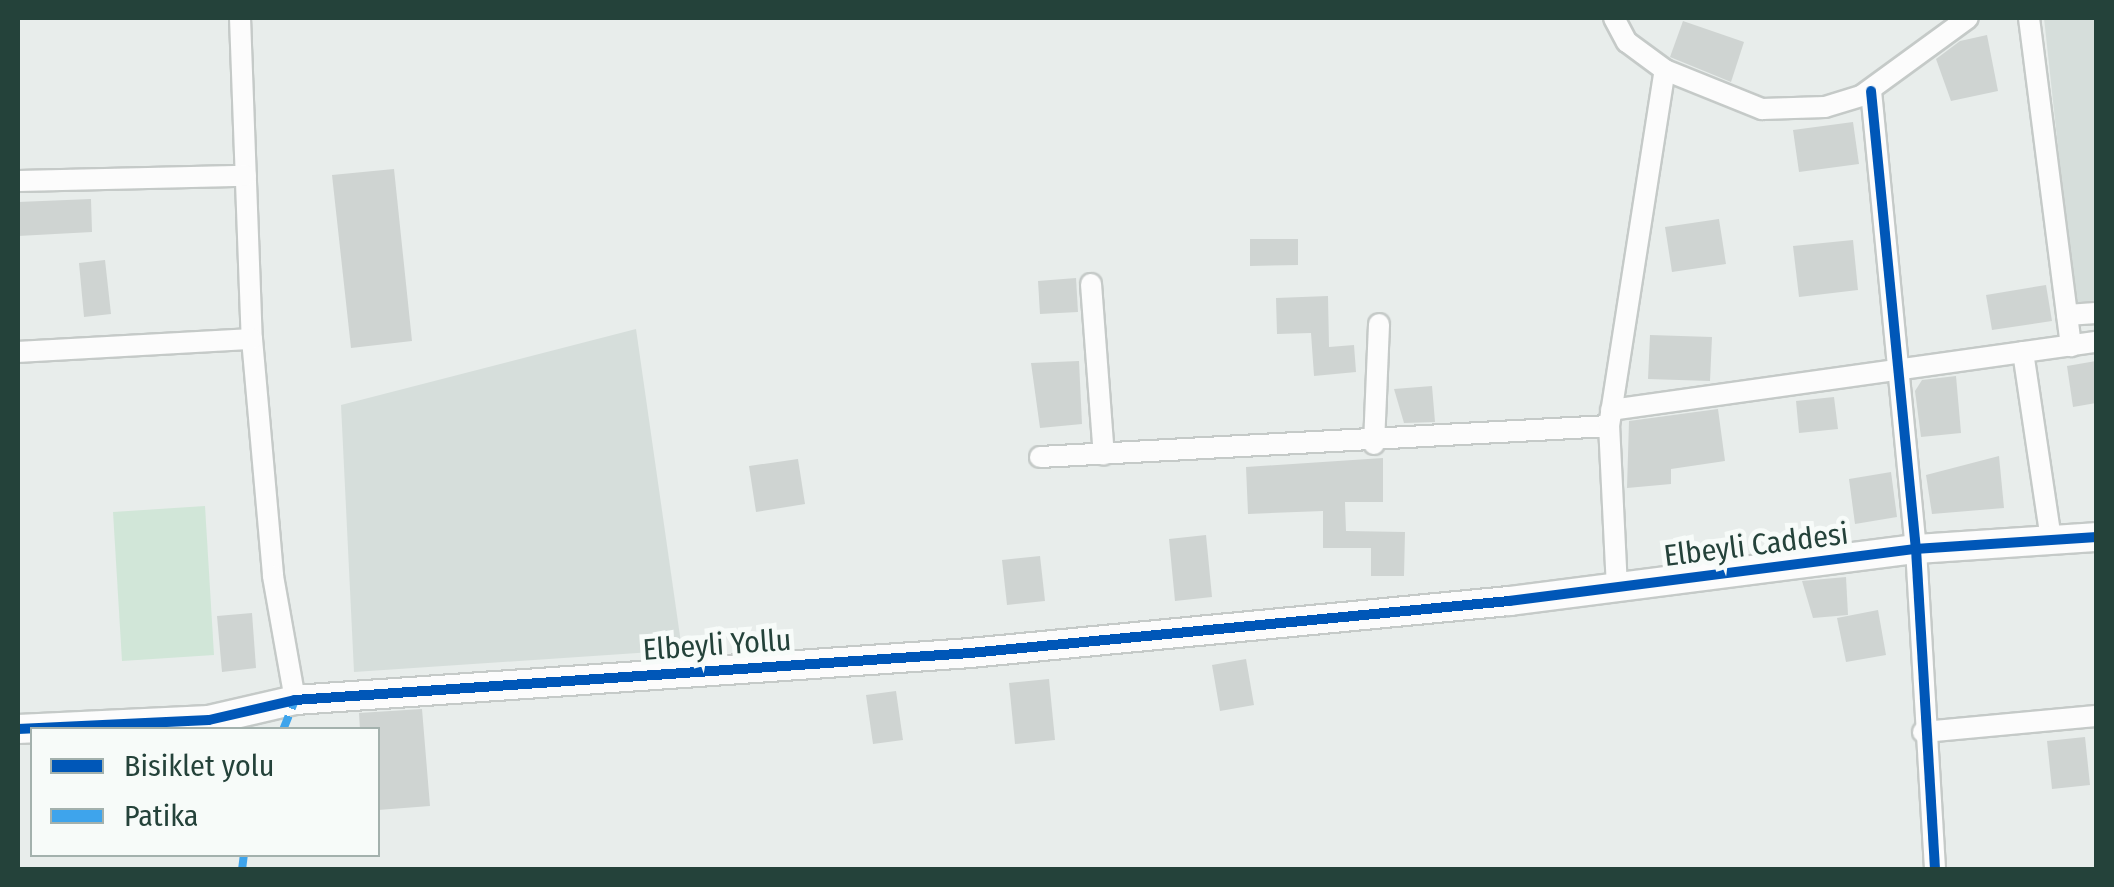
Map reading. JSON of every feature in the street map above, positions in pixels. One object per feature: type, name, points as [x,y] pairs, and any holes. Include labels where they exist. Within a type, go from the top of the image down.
[{"type":"street","points":[[240,18],[252,339],[272,576],[294,700]]},
{"type":"street","points":[[1614,18],[1628,42],[1665,70],[1762,108],[1826,107],[1871,91],[1968,18]]},
{"type":"street","points":[[2030,18],[2071,346]]},
{"type":"street","points":[[1616,588],[1610,418],[1665,70]]},
{"type":"street","points":[[1871,91],[1916,549],[1922,732],[1935,870]]},
{"type":"street","points":[[18,181],[246,176]]},
{"type":"street","points":[[1091,284],[1104,455]]},
{"type":"street","points":[[2067,315],[2096,312]]},
{"type":"street","points":[[1374,444],[1379,324]]},
{"type":"street","points":[[18,352],[252,339]]},
{"type":"street","points":[[1040,457],[1374,444],[1610,418],[1898,368],[2096,342]]},
{"type":"street","points":[[2023,352],[2052,540]]},
{"type":"street","name":"Elbeyli Caddesi","points":[[1422,608],[1616,588],[1916,549],[2096,537]]},
{"type":"street","name":"Elbeyli Yollu","points":[[60,727],[209,720],[294,700],[970,653],[1422,608]]},
{"type":"street","points":[[1922,732],[2096,716]]},
{"type":"shaded area","points":[[2044,18],[2096,18],[2096,301],[2075,304]]},
{"type":"shaded area","points":[[636,329],[682,650],[354,672],[341,405]]},
{"type":"green space","points":[[205,506],[214,655],[122,661],[113,512]]},
{"type":"building","points":[[1683,21],[1744,42],[1731,82],[1670,57]]},
{"type":"building","points":[[1987,35],[1998,91],[1951,101],[1936,59],[1960,41]]},
{"type":"building","points":[[1853,122],[1859,164],[1799,172],[1793,130]]},
{"type":"building","points":[[394,169],[412,341],[351,348],[332,175]]},
{"type":"building","points":[[91,199],[92,232],[18,236],[18,202]]},
{"type":"building","points":[[1719,219],[1726,264],[1672,272],[1665,227]]},
{"type":"building","points":[[1250,239],[1298,239],[1298,265],[1250,266]]},
{"type":"building","points":[[1853,240],[1858,290],[1799,297],[1793,246]]},
{"type":"building","points":[[105,260],[111,314],[84,317],[79,263]]},
{"type":"building","points":[[1076,278],[1078,312],[1040,314],[1038,281]]},
{"type":"building","points":[[2046,285],[2052,321],[1992,330],[1986,295]]},
{"type":"building","points":[[1328,296],[1329,347],[1354,345],[1356,372],[1314,376],[1311,333],[1277,334],[1276,298]]},
{"type":"building","points":[[1650,335],[1712,337],[1710,381],[1648,379]]},
{"type":"building","points":[[1079,361],[1082,424],[1040,428],[1031,363]]},
{"type":"building","points":[[2096,361],[2096,403],[2073,407],[2067,366]]},
{"type":"building","points":[[1956,376],[1961,433],[1921,437],[1915,391],[1922,380]]},
{"type":"building","points":[[1432,386],[1435,422],[1404,423],[1394,389]]},
{"type":"building","points":[[1834,397],[1838,429],[1799,433],[1796,401]]},
{"type":"building","points":[[1718,409],[1725,461],[1671,469],[1671,484],[1627,488],[1629,421]]},
{"type":"building","points":[[1999,456],[2004,508],[1932,514],[1926,475]]},
{"type":"building","points":[[1383,458],[1383,502],[1345,502],[1346,531],[1405,532],[1404,576],[1371,576],[1371,548],[1323,548],[1323,511],[1248,514],[1246,467]]},
{"type":"building","points":[[798,459],[805,504],[756,512],[749,466]]},
{"type":"building","points":[[1891,472],[1897,517],[1855,524],[1849,479]]},
{"type":"building","points":[[1206,535],[1212,597],[1175,601],[1169,539]]},
{"type":"building","points":[[1040,556],[1045,601],[1007,605],[1002,560]]},
{"type":"building","points":[[1846,577],[1848,615],[1813,618],[1802,581]]},
{"type":"building","points":[[1878,610],[1886,655],[1846,662],[1837,618]]},
{"type":"building","points":[[252,613],[256,668],[222,672],[217,616]]},
{"type":"building","points":[[1246,659],[1254,705],[1220,711],[1212,665]]},
{"type":"building","points":[[1049,679],[1055,740],[1015,744],[1009,683]]},
{"type":"building","points":[[896,691],[903,740],[873,744],[866,695]]},
{"type":"building","points":[[422,709],[430,806],[380,810],[380,727],[360,727],[359,713]]},
{"type":"building","points":[[2085,737],[2090,785],[2052,789],[2047,741]]},
{"type":"marked path","points":[[284,727],[295,700]]},
{"type":"marked path","points":[[242,870],[244,857]]},
{"type":"cycle path","points":[[1871,91],[1916,549],[1935,870]]},
{"type":"cycle path","points":[[60,727],[209,720],[295,700],[970,653],[1509,601],[1916,549],[2096,537]]},
{"type":"cycle path","points":[[18,729],[30,728]]}]
